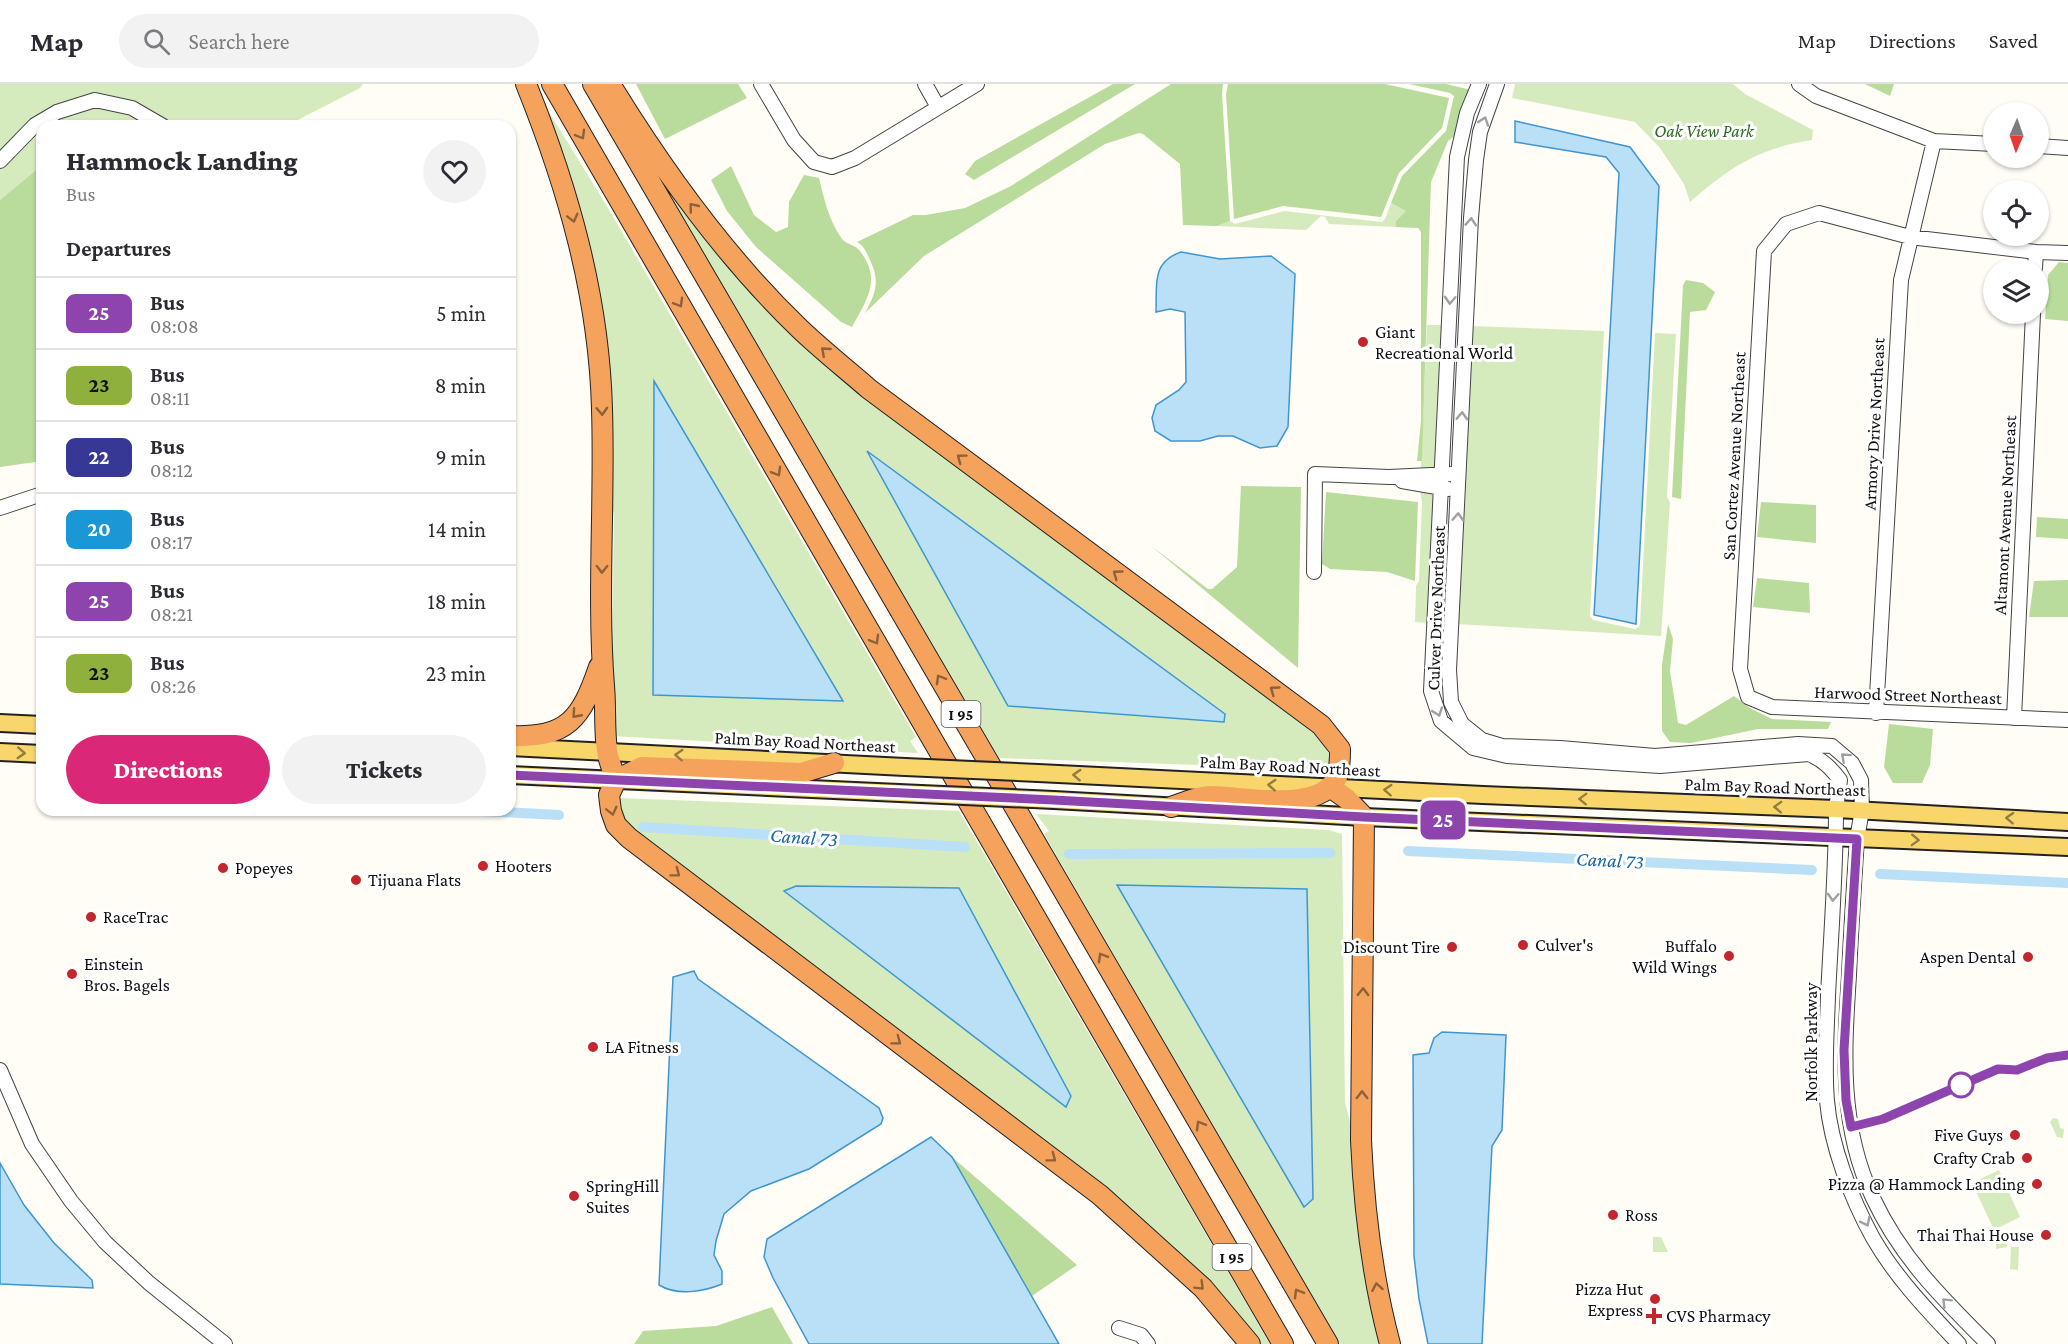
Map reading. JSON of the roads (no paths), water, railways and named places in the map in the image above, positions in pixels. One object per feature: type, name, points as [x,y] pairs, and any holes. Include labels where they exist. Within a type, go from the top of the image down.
[{"type":"highway","points":[[526,84],[546,133],[566,193],[584,265],[597,340],[602,408],[601,662],[607,751],[616,780]]},
{"type":"highway","name":"I 95","points":[[552,84],[1283,1344]]},
{"type":"highway","name":"I 95","points":[[593,84],[1328,1344]]},
{"type":"highway","points":[[610,84],[688,202],[744,270],[800,329],[878,396],[1321,725],[1340,749],[1338,775],[1330,787],[1318,795],[1297,800],[1208,796],[1171,807]]},
{"type":"highway","points":[[516,736],[532,737],[564,727],[581,711],[592,689],[601,662]]},
{"type":"highway","points":[[834,763],[801,773],[642,767],[616,780],[609,795],[611,811],[616,825],[629,838],[1100,1195],[1203,1288],[1250,1344]]},
{"type":"highway","points":[[1330,787],[1347,799],[1364,817],[1361,1140],[1363,1190],[1370,1249],[1390,1344]]},
{"type":"main road","points":[[0,723],[36,725]]},
{"type":"main road","name":"Palm Bay Road Northeast","points":[[516,747],[1330,787],[1862,810],[2068,822]]},
{"type":"main road","points":[[0,752],[36,754]]},
{"type":"main road","points":[[516,775],[1364,817],[2068,847]]},
{"type":"street","points":[[761,84],[794,140],[814,162],[832,167],[855,158],[977,84]]},
{"type":"street","points":[[925,84],[938,107]]},
{"type":"street","name":"Culver Drive Northeast","points":[[1479,84],[1467,113],[1457,158],[1431,691],[1441,721],[1473,748],[1507,756],[1660,766],[1809,754],[1822,760],[1840,780],[1836,809]]},
{"type":"street","name":"Culver Drive Northeast","points":[[1497,84],[1480,132],[1476,160],[1466,306],[1460,475],[1449,670],[1451,702],[1462,724],[1482,740],[1502,746],[1655,756],[1798,744],[1832,746],[1852,763],[1861,780],[1862,810],[1857,839]]},
{"type":"street","points":[[1798,84],[1816,96],[1934,141],[1983,143]]},
{"type":"street","points":[[44,120],[57,112],[95,100],[132,108],[153,120]]},
{"type":"street","points":[[0,161],[36,124]]},
{"type":"street","name":"Armory Drive Northeast","points":[[1876,713],[1900,280],[1934,141]]},
{"type":"street","points":[[2049,147],[2068,148]]},
{"type":"street","name":"San Cortez Avenue Northeast","points":[[1748,697],[1740,669],[1764,251],[1786,224],[1819,213],[1910,237]]},
{"type":"street","points":[[1910,237],[2036,252],[2068,253]]},
{"type":"street","points":[[2036,252],[2036,258]]},
{"type":"street","name":"Altamont Avenue Northeast","points":[[2014,718],[2033,324]]},
{"type":"street","points":[[1314,572],[1315,474],[1389,477],[1443,473],[1460,475]]},
{"type":"street","points":[[1389,477],[1459,491]]},
{"type":"street","points":[[0,508],[36,496]]},
{"type":"street","name":"Harwood Street Northeast","points":[[1748,697],[1772,707],[2068,720]]},
{"type":"street","name":"Norfolk Parkway","points":[[1836,809],[1826,1048],[1827,1100],[1839,1160],[1857,1207],[1874,1239],[1921,1303],[1959,1344]]},
{"type":"street","name":"Norfolk Parkway","points":[[1857,839],[1844,1050],[1846,1100],[1855,1144],[1872,1197],[1896,1238],[1933,1289],[1988,1344]]},
{"type":"street","points":[[0,1070],[32,1144],[71,1201],[105,1242],[149,1283],[225,1344]]},
{"type":"street","points":[[1119,1328],[1141,1335],[1148,1344]]},
{"type":"water","points":[[1515,121],[1630,147],[1659,186],[1636,624],[1594,615],[1619,173],[1606,157],[1515,142]]},
{"type":"water","points":[[1181,252],[1220,259],[1271,256],[1295,274],[1288,427],[1277,446],[1260,448],[1233,436],[1218,436],[1200,441],[1171,441],[1155,431],[1152,418],[1156,405],[1179,390],[1186,382],[1185,312],[1170,309],[1156,312],[1156,284],[1160,269],[1171,256]]},
{"type":"water","points":[[654,381],[843,701],[653,695]]},
{"type":"water","points":[[867,451],[1225,714],[1224,722],[1008,706]]},
{"type":"water","points":[[1117,885],[1307,889],[1313,1199],[1304,1207]]},
{"type":"water","points":[[796,886],[959,888],[1071,1096],[1066,1107],[784,891]]},
{"type":"water","points":[[694,971],[698,979],[879,1108],[883,1118],[881,1124],[809,1169],[751,1191],[724,1214],[714,1255],[722,1271],[722,1284],[698,1291],[682,1292],[659,1285],[673,977]]},
{"type":"water","points":[[1442,1032],[1506,1035],[1502,1130],[1492,1146],[1482,1344],[1428,1344],[1419,1299],[1414,1256],[1413,1055],[1429,1053],[1434,1038]]},
{"type":"water","points":[[931,1137],[952,1157],[1059,1344],[809,1344],[764,1257],[767,1239]]},
{"type":"water","points":[[0,1163],[24,1205],[54,1243],[92,1280],[93,1288],[0,1284]]},
{"type":"waterway","name":"Canal 73","points":[[516,813],[559,815]]},
{"type":"waterway","name":"Canal 73","points":[[643,827],[965,847]]},
{"type":"waterway","name":"Canal 73","points":[[1408,851],[1812,870]]},
{"type":"waterway","name":"Canal 73","points":[[1069,854],[1330,853]]},
{"type":"waterway","name":"Canal 73","points":[[1880,874],[2068,883]]},
{"type":"place","name":"Giant Recreational World","points":[[1363,342]]},
{"type":"place","name":"Hooters","points":[[483,866]]},
{"type":"place","name":"Popeyes","points":[[223,868]]},
{"type":"place","name":"Tijuana Flats","points":[[356,880]]},
{"type":"place","name":"RaceTrac","points":[[91,917]]},
{"type":"place","name":"Culver's","points":[[1523,945]]},
{"type":"place","name":"Discount Tire","points":[[1452,947]]},
{"type":"place","name":"Buffalo Wild Wings","points":[[1729,956]]},
{"type":"place","name":"Aspen Dental","points":[[2028,957]]},
{"type":"place","name":"Einstein Bros. Bagels","points":[[72,974]]},
{"type":"place","name":"LA Fitness","points":[[593,1047]]},
{"type":"place","name":"Five Guys","points":[[2015,1135]]},
{"type":"place","name":"Crafty Crab","points":[[2027,1158]]},
{"type":"place","name":"Pizza @ Hammock Landing","points":[[2037,1184]]},
{"type":"place","name":"SpringHill Suites","points":[[574,1196]]},
{"type":"place","name":"Ross","points":[[1613,1215]]},
{"type":"place","name":"Thai Thai House","points":[[2046,1235]]},
{"type":"place","name":"Pizza Hut Express","points":[[1655,1299]]},
{"type":"place","name":"CVS Pharmacy","points":[[1654,1316]]},
{"type":"park label","name":"Oak View Park","points":[[1704,131]]}]
